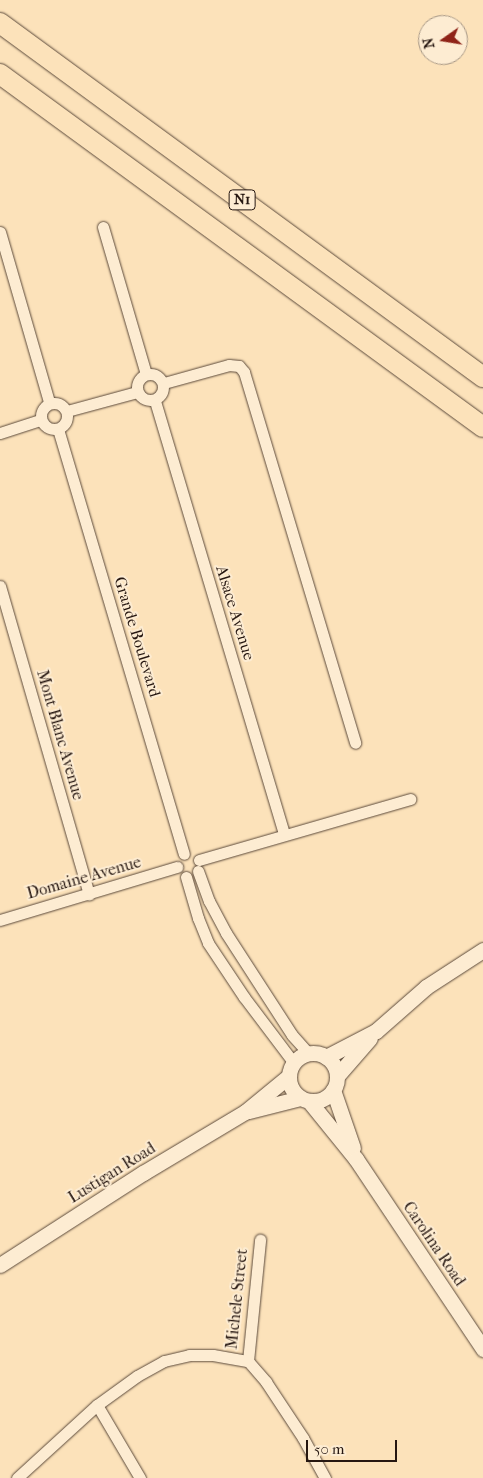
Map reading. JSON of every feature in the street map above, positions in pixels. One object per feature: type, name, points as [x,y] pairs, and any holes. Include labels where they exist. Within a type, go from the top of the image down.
[{"type":"highway","name":"N1","points":[[0,23],[483,376]]},
{"type":"highway","name":"N1","points":[[0,74],[483,426]]},
{"type":"street","points":[[103,227],[146,374]]},
{"type":"street","points":[[0,232],[49,402]]},
{"type":"street","points":[[164,383],[229,365],[239,366],[244,372],[356,743]]},
{"type":"street","points":[[146,374],[154,374],[164,383],[161,397],[155,401],[141,398],[137,392],[137,384],[140,378],[146,374]]},
{"type":"street","points":[[67,411],[137,392]]},
{"type":"street","name":"Alsace Avenue","points":[[155,401],[284,834]]},
{"type":"street","points":[[49,402],[56,402],[67,411],[67,419],[64,425],[58,429],[50,429],[44,426],[40,420],[43,406],[49,402]]},
{"type":"street","points":[[0,432],[40,420]]},
{"type":"street","name":"Grande Boulevard","points":[[58,429],[184,854]]},
{"type":"street","name":"Mont Blanc Avenue","points":[[0,586],[89,894]]},
{"type":"street","points":[[186,877],[193,876],[199,865],[284,834],[410,799]]},
{"type":"street","points":[[335,1083],[332,1062],[326,1058],[309,1054],[292,1035],[224,929],[209,901],[195,855],[184,854],[178,858],[178,872],[186,877],[206,939],[292,1070],[292,1088],[305,1099],[323,1099],[376,1030]]},
{"type":"street","name":"Domaine Avenue","points":[[0,920],[177,867]]},
{"type":"street","points":[[206,939],[224,929]]},
{"type":"street","points":[[326,1058],[376,1030],[426,987],[483,950]]},
{"type":"street","points":[[226,971],[244,961]]},
{"type":"street","points":[[292,1070],[309,1054]]},
{"type":"street","name":"Lustigan Road","points":[[0,1266],[143,1173],[245,1112],[292,1070]]},
{"type":"street","name":"Carolina Road","points":[[335,1083],[356,1159]]},
{"type":"street","name":"Lustigan Road","points":[[245,1112],[305,1099]]},
{"type":"street","name":"Carolina Road","points":[[305,1099],[356,1159],[483,1349]]},
{"type":"street","name":"Michele Street","points":[[248,1361],[260,1240]]},
{"type":"street","points":[[17,1478],[97,1405],[137,1376],[164,1361],[189,1355],[213,1355],[248,1361],[266,1382],[303,1438],[324,1478]]},
{"type":"street","points":[[97,1405],[140,1478]]}]
